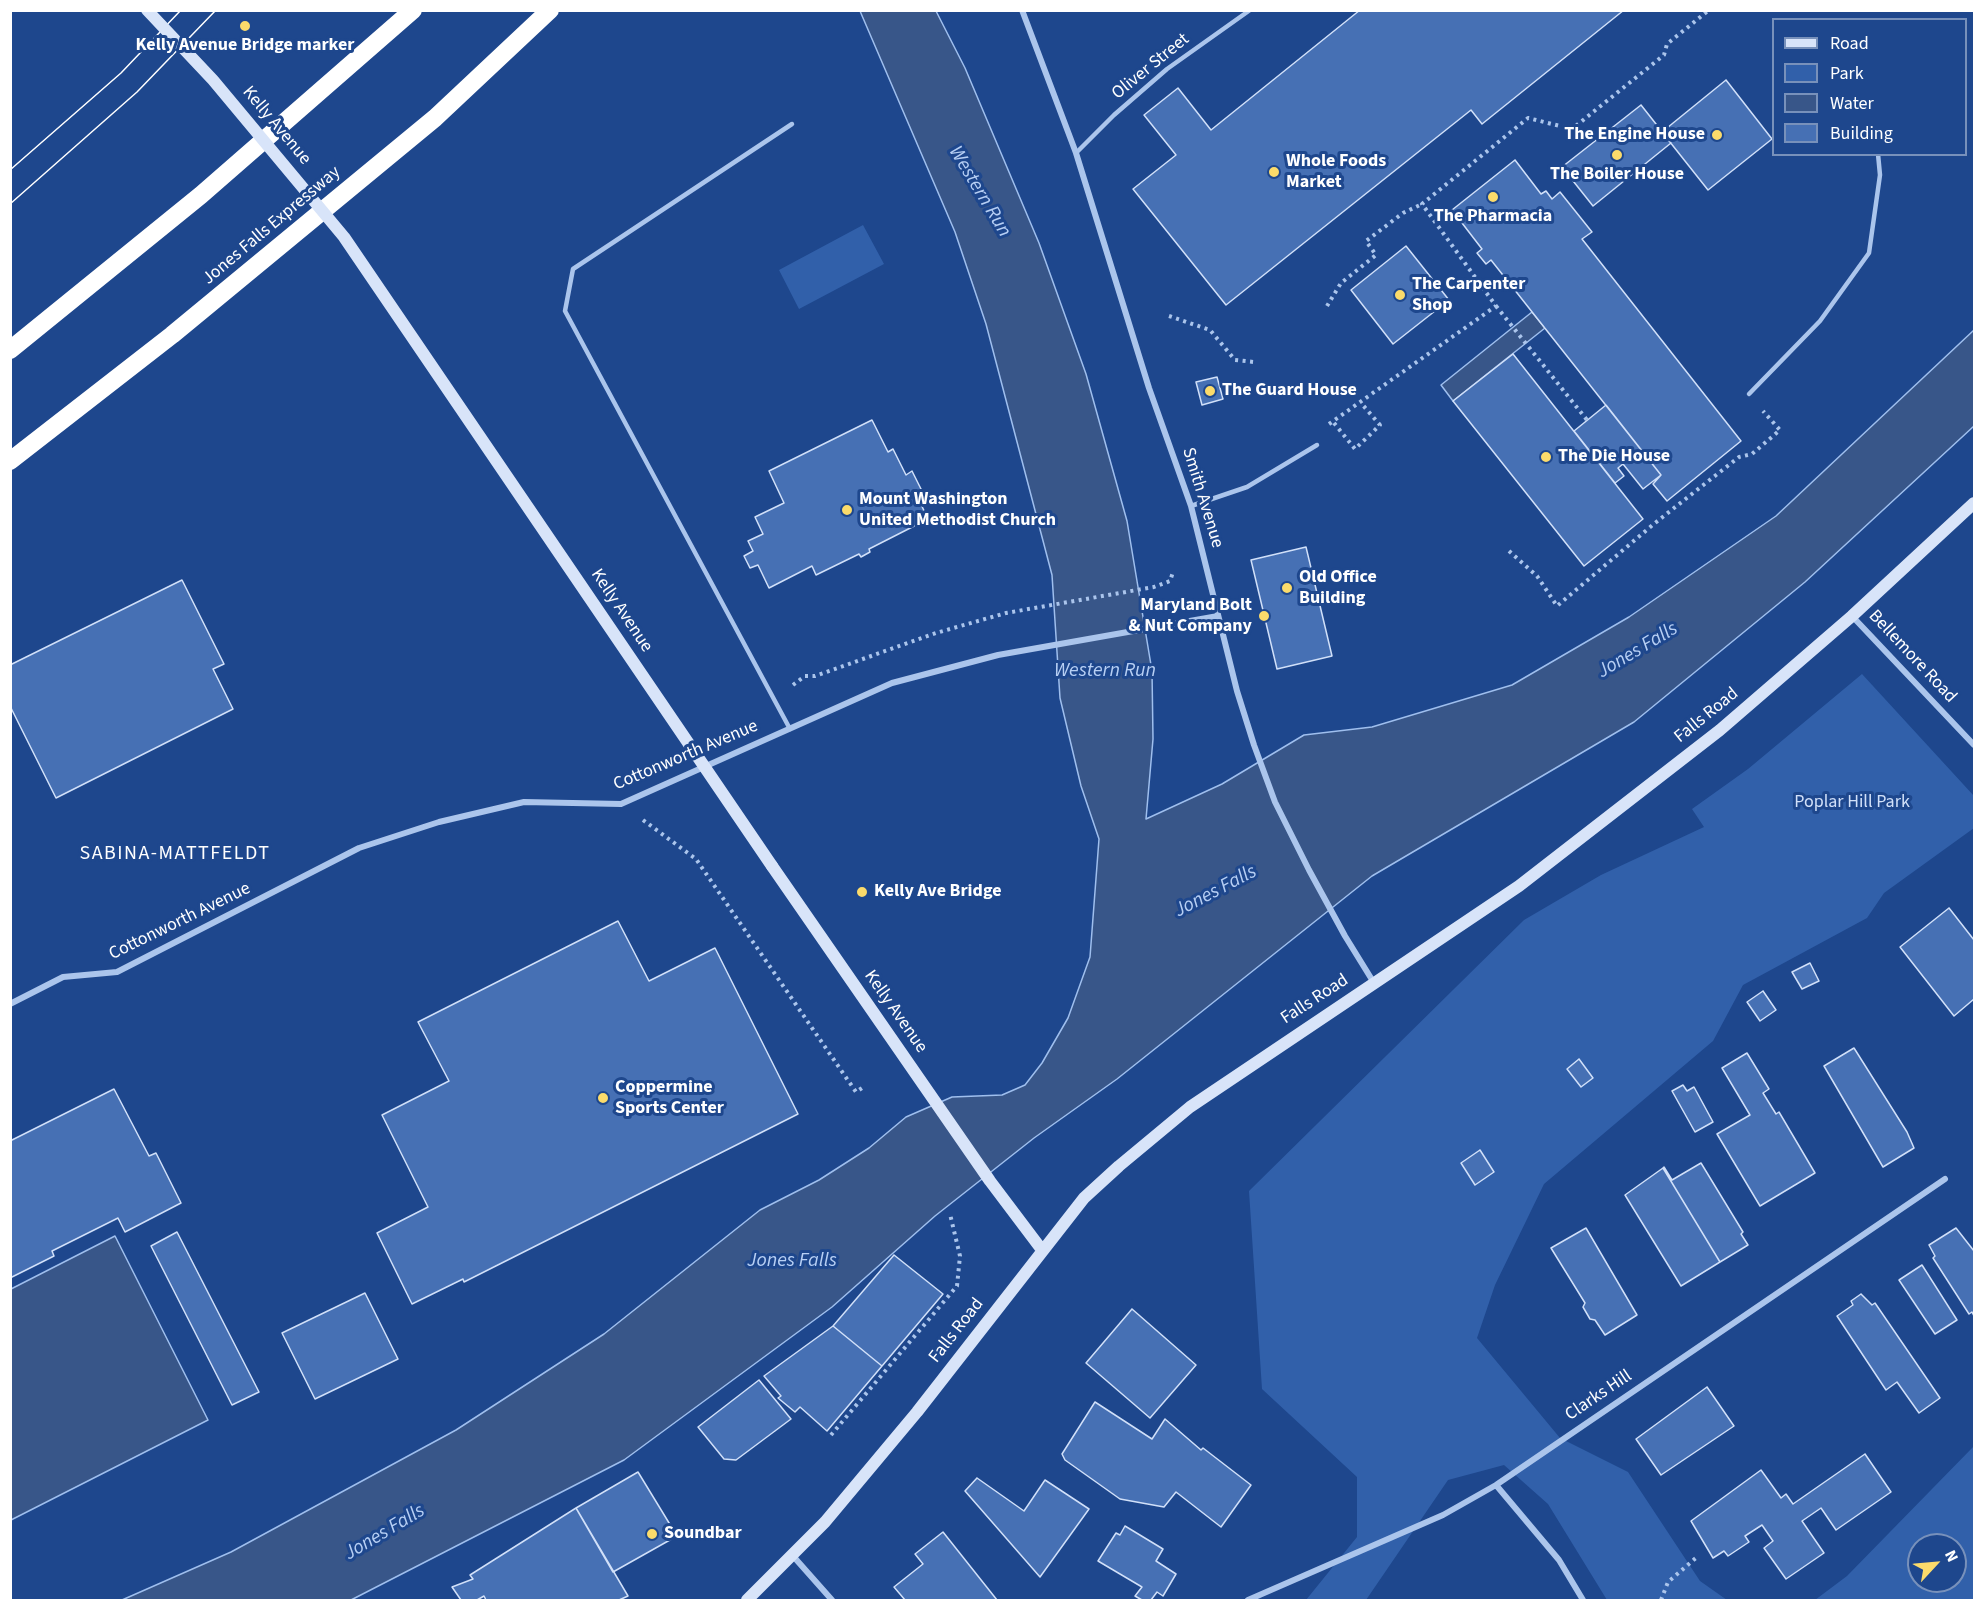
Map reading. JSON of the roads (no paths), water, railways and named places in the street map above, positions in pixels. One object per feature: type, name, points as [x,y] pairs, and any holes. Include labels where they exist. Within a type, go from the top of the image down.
[{"type":"highway","points":[[10,350],[201,195],[413,10]]},
{"type":"highway","name":"Jones Falls Expressway","points":[[10,461],[172,335],[435,118],[550,10]]},
{"type":"highway","points":[[10,472],[73,413]]},
{"type":"main road","name":"Kelly Avenue","points":[[147,10],[235,105],[344,237],[772,866],[990,1181],[1042,1250]]},
{"type":"main road","name":"Falls Road","points":[[747,1600],[825,1522],[917,1412],[1084,1198],[1154,1135],[1190,1107],[1464,924],[1537,872],[1720,730],[1852,616],[1974,503]]},
{"type":"street","name":"Smith Avenue","points":[[1022,10],[1076,153],[1149,388],[1191,506],[1237,691],[1275,802],[1345,936],[1374,983]]},
{"type":"street","name":"Cottonworth Avenue","points":[[10,1004],[63,977],[117,972],[358,848],[439,822],[524,802],[621,804],[892,683],[998,655],[1218,616]]},
{"type":"street","name":"Bellemore Road","points":[[1852,616],[1974,745]]},
{"type":"street","name":"Clarks Hill","points":[[1248,1600],[1443,1515],[1496,1485],[1945,1179]]},
{"type":"street","points":[[1496,1485],[1558,1560],[1583,1600]]},
{"type":"street","points":[[793,1556],[832,1600]]},
{"type":"lane","name":"Oliver Street","points":[[1076,153],[1114,115],[1167,69],[1250,10]]},
{"type":"lane","points":[[790,729],[564,311],[573,270],[792,124]]},
{"type":"lane","points":[[1749,394],[1820,321],[1869,253],[1880,175],[1878,156]]},
{"type":"lane","points":[[1191,506],[1247,487],[1317,445]]},
{"type":"water","points":[[860,11],[936,11],[965,68],[1039,243],[1086,374],[1127,521],[1152,671],[1153,739],[1146,819],[1222,784],[1304,735],[1372,727],[1512,685],[1629,617],[1776,516],[1974,330],[1974,426],[1805,582],[1634,722],[1372,876],[1117,1079],[1034,1138],[935,1216],[832,1307],[624,1460],[351,1600],[122,1600],[231,1552],[456,1430],[604,1334],[760,1210],[819,1180],[869,1148],[906,1117],[952,1097],[1002,1095],[1025,1085],[1042,1063],[1068,1018],[1090,957],[1099,839],[1081,786],[1060,698],[1052,575],[986,324],[955,232]]},
{"type":"water","points":[[1532,312],[1545,328],[1453,401],[1441,385]]},
{"type":"water","points":[[115,1236],[208,1420],[11,1520],[11,1289]]},
{"type":"tram line","points":[[10,170],[121,73],[181,10]]},
{"type":"tram line","points":[[10,204],[137,92],[216,10]]},
{"type":"place","name":"Kelly Avenue Bridge marker","points":[[245,26]]},
{"type":"place","name":"The Engine House","points":[[1717,135]]},
{"type":"place","name":"The Boiler House","points":[[1617,155]]},
{"type":"place","name":"Whole Foods Market","points":[[1274,172]]},
{"type":"place","name":"The Pharmacia","points":[[1493,197]]},
{"type":"place","name":"The Carpenter Shop","points":[[1400,295]]},
{"type":"place","name":"The Guard House","points":[[1210,391]]},
{"type":"place","name":"The Die House","points":[[1546,457]]},
{"type":"place","name":"Mount Washington United Methodist Church","points":[[847,510]]},
{"type":"place","name":"Old Office Building","points":[[1287,588]]},
{"type":"place","name":"Maryland Bolt & Nut Company","points":[[1264,616]]},
{"type":"place","name":"Kelly Ave Bridge","points":[[862,892]]},
{"type":"place","name":"Coppermine Sports Center","points":[[603,1098]]},
{"type":"place","name":"Soundbar","points":[[652,1534]]},
{"type":"district","name":"SABINA-MATTFELDT","points":[[175,855]]},
{"type":"water label","name":"Western Run","points":[[979,192]]},
{"type":"water label","name":"Jones Falls","points":[[1638,651]]},
{"type":"water label","name":"Western Run","points":[[1105,672]]},
{"type":"water label","name":"Jones Falls","points":[[1216,892]]},
{"type":"water label","name":"Jones Falls","points":[[792,1262]]},
{"type":"water label","name":"Jones Falls","points":[[385,1533]]},
{"type":"park label","name":"Poplar Hill Park","points":[[1852,803]]}]
